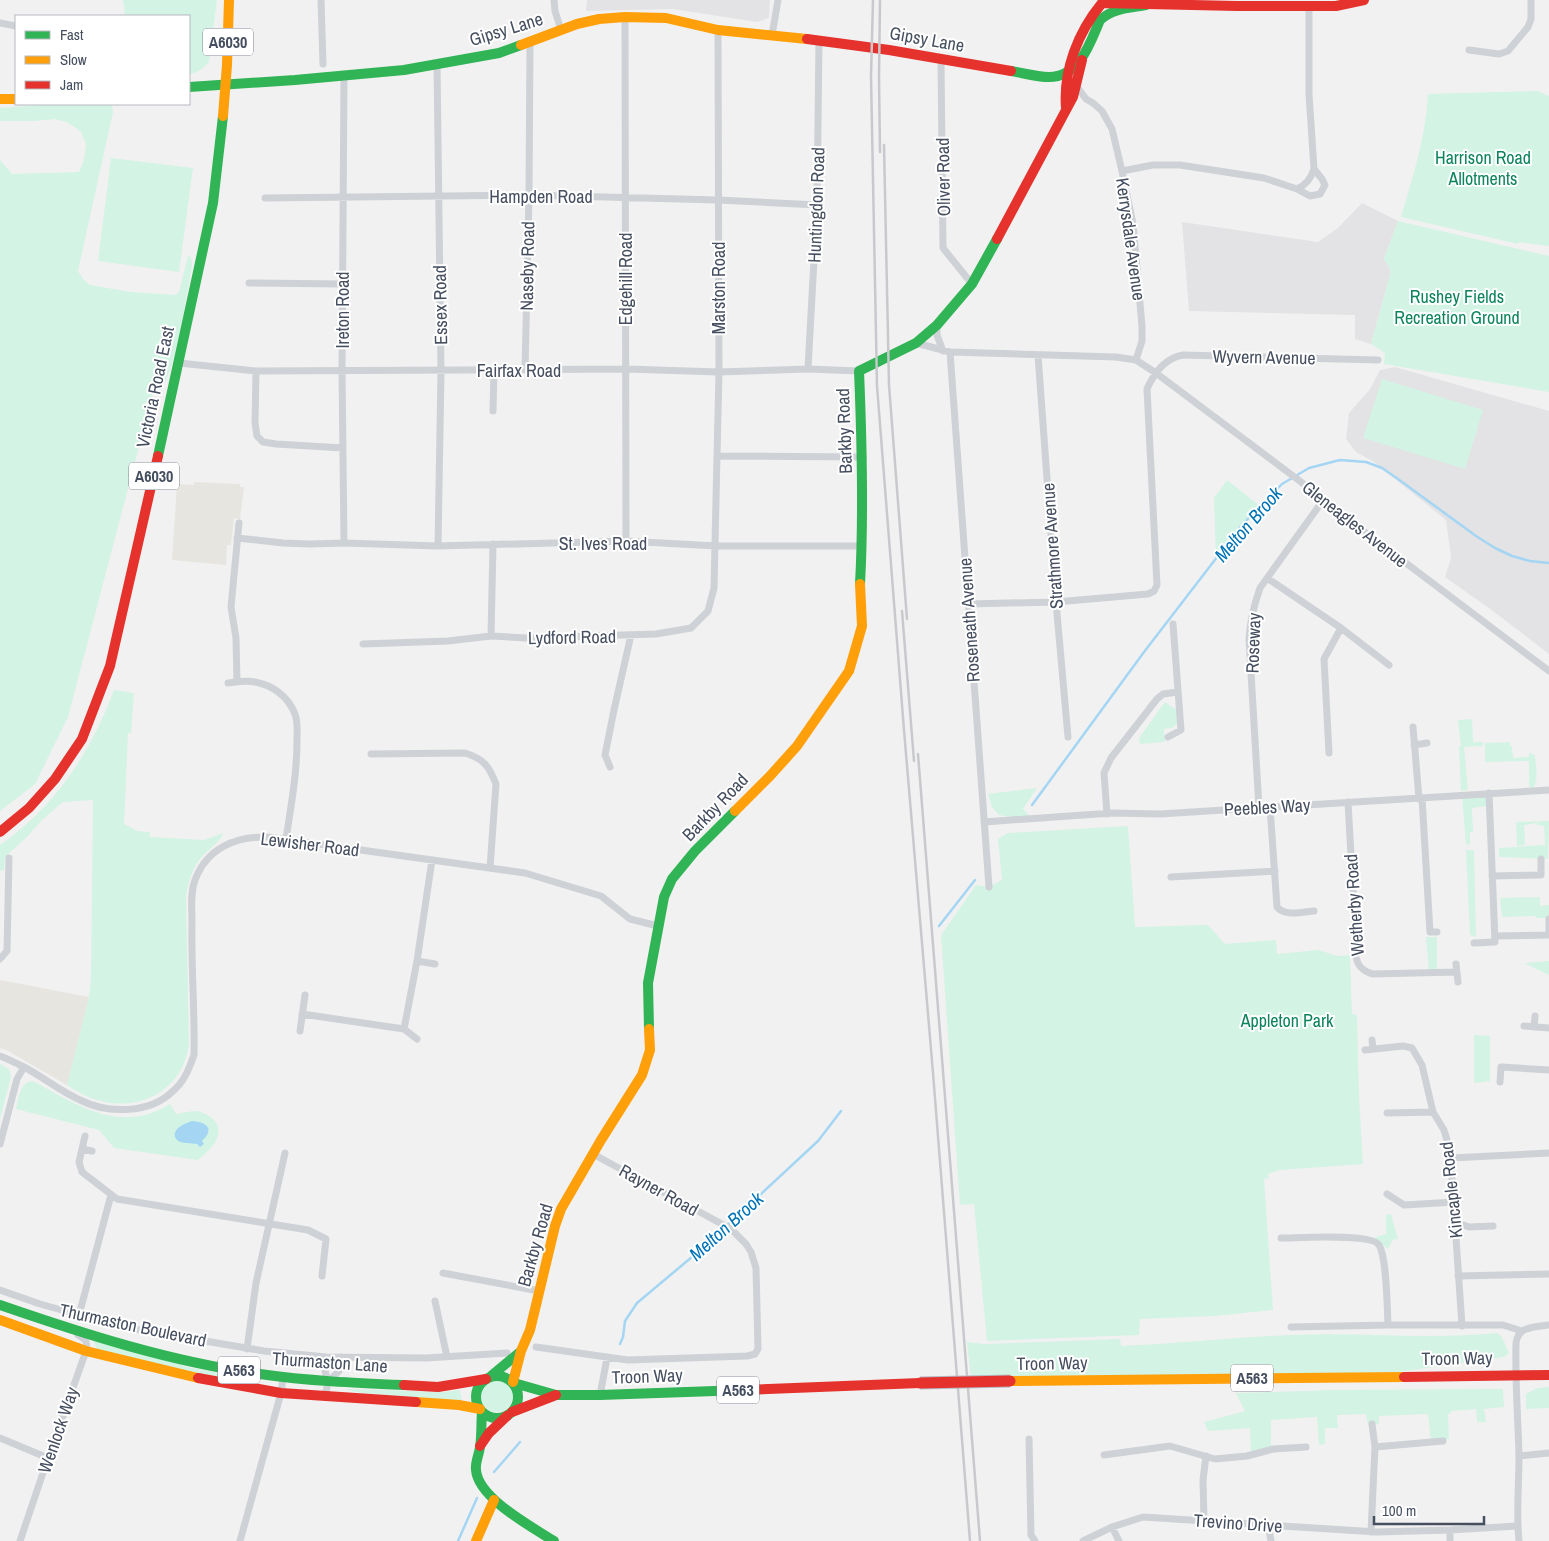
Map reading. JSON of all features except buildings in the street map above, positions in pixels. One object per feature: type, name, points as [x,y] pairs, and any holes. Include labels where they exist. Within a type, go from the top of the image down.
[{"type":"main road","name":"Victoria Road East","points":[[0,832],[29,808],[55,779],[82,739],[110,666],[179,363],[213,202],[226,85],[229,0]]},
{"type":"main road","points":[[1068,72],[1071,59],[1089,18],[1103,2],[1125,2],[1146,5],[1237,3],[1309,6],[1346,5],[1364,0]]},
{"type":"main road","name":"Gipsy Lane","points":[[190,87],[404,70],[500,53],[577,24],[599,19],[625,17],[666,18],[718,30],[819,40],[1050,77],[1068,72],[1082,60],[1100,20],[1103,2]]},
{"type":"main road","points":[[1100,20],[1109,12],[1146,5]]},
{"type":"main road","points":[[1066,108],[1073,98],[1082,60]]},
{"type":"main road","name":"Barkby Road","points":[[514,1383],[521,1351],[530,1330],[555,1226],[561,1209],[642,1075],[650,1050],[648,983],[664,897],[672,879],[695,851],[770,776],[797,746],[849,671],[862,626],[860,584],[863,457],[859,371],[916,343],[938,324],[972,284],[1053,137],[1066,108],[1065,94],[1068,72]]},
{"type":"main road","points":[[1050,77],[1065,94]]},
{"type":"main road","points":[[0,99],[15,99]]},
{"type":"main road","name":"Thurmaston Lane","points":[[0,1305],[66,1328],[184,1360],[259,1374],[328,1382],[438,1387],[489,1378]]},
{"type":"main road","name":"Thurmaston Lane","points":[[0,1320],[86,1351],[184,1376],[281,1393],[459,1405],[481,1410]]},
{"type":"main road","name":"Barkby Road","points":[[489,1378],[521,1351]]},
{"type":"main road","name":"Troon Way","points":[[514,1383],[556,1394],[600,1396],[1010,1381],[1549,1375]]},
{"type":"main road","points":[[480,1446],[509,1414],[518,1401],[517,1389],[514,1383],[501,1376],[489,1378],[481,1383],[476,1396],[481,1410],[480,1446],[476,1473],[482,1486],[494,1500],[554,1541]]},
{"type":"main road","name":"Troon Way","points":[[509,1414],[556,1394]]},
{"type":"main road","points":[[481,1410],[494,1418],[509,1414]]},
{"type":"main road","points":[[476,1541],[494,1500]]},
{"type":"street","points":[[321,0],[323,64]]},
{"type":"street","points":[[554,0],[555,12],[561,30]]},
{"type":"street","points":[[772,35],[778,0]]},
{"type":"street","points":[[1469,50],[1499,54],[1508,52],[1528,27],[1531,19],[1531,0]]},
{"type":"street","points":[[1297,189],[1306,185],[1314,169],[1309,94],[1309,6]]},
{"type":"street","name":"Edgehill Road","points":[[625,17],[626,541]]},
{"type":"street","points":[[0,23],[15,26]]},
{"type":"street","name":"Marston Road","points":[[716,546],[719,372],[718,30]]},
{"type":"street","name":"Huntingdon Road","points":[[808,369],[817,205],[819,40]]},
{"type":"street","name":"Naseby Road","points":[[525,370],[530,42]]},
{"type":"street","name":"Oliver Road","points":[[941,60],[943,248],[972,284]]},
{"type":"street","name":"Essex Road","points":[[437,64],[441,370],[438,546]]},
{"type":"street","name":"Kerrysdale Avenue","points":[[1068,72],[1086,99],[1102,111],[1109,121],[1122,171],[1133,224],[1141,310],[1142,341],[1136,360]]},
{"type":"street","name":"Ireton Road","points":[[344,76],[342,284],[344,543]]},
{"type":"street","points":[[1066,108],[1086,99]]},
{"type":"street","points":[[1122,171],[1153,165],[1180,165],[1264,178],[1297,189],[1310,196],[1320,194],[1325,185],[1314,169]]},
{"type":"street","name":"Hampden Road","points":[[265,198],[529,195],[718,200],[817,205]]},
{"type":"street","points":[[249,283],[342,284]]},
{"type":"street","points":[[938,324],[937,335],[946,352]]},
{"type":"street","points":[[916,343],[946,352],[1116,357],[1136,360]]},
{"type":"street","name":"Roseneath Avenue","points":[[946,352],[968,604],[989,887]]},
{"type":"street","name":"Strathmore Avenue","points":[[1038,355],[1068,737]]},
{"type":"street","name":"Wyvern Avenue","points":[[1156,373],[1174,357],[1183,355],[1378,360]]},
{"type":"street","name":"Gleneagles Avenue","points":[[1136,360],[1290,473],[1477,618],[1549,671]]},
{"type":"street","name":"Fairfax Road","points":[[179,363],[256,371],[626,369],[719,372],[808,369],[859,371]]},
{"type":"street","points":[[493,411],[494,370]]},
{"type":"street","points":[[256,371],[255,422],[257,436],[263,442],[343,448]]},
{"type":"street","points":[[968,604],[1056,602],[1148,594],[1154,591],[1156,585],[1146,389],[1156,373]]},
{"type":"street","points":[[717,456],[863,457]]},
{"type":"street","name":"Roseway","points":[[1259,808],[1249,639],[1250,622],[1254,603],[1260,588],[1324,499]]},
{"type":"street","points":[[237,682],[236,638],[231,607],[239,523]]},
{"type":"street","name":"St. Ives Road","points":[[237,538],[283,543],[438,546],[626,541],[716,546],[862,546]]},
{"type":"street","points":[[491,636],[493,544]]},
{"type":"street","name":"Lydford Road","points":[[364,644],[448,641],[491,636],[526,638],[656,634],[691,628],[708,611],[714,588],[716,546]]},
{"type":"street","points":[[1267,578],[1341,628],[1389,664]]},
{"type":"street","points":[[1168,737],[1181,730],[1173,624]]},
{"type":"street","points":[[1328,753],[1324,659],[1341,628]]},
{"type":"street","points":[[610,767],[605,755],[631,635]]},
{"type":"street","points":[[228,682],[252,681],[266,685],[280,693],[294,714],[297,725],[297,763],[286,839]]},
{"type":"street","points":[[1107,814],[1104,773],[1111,758],[1157,699],[1163,694],[1178,692]]},
{"type":"street","points":[[1413,727],[1430,932]]},
{"type":"street","points":[[1414,745],[1427,743]]},
{"type":"street","points":[[370,754],[465,753],[478,757],[492,773],[496,784],[490,868]]},
{"type":"street","name":"Peebles Way","points":[[984,822],[1107,814],[1160,814],[1549,790]]},
{"type":"street","points":[[1474,943],[1495,942],[1489,793]]},
{"type":"street","name":"Wetherby Road","points":[[1348,802],[1356,945],[1354,956],[1359,965],[1365,972],[1373,974],[1457,972]]},
{"type":"street","points":[[1270,807],[1276,903],[1279,910],[1285,913],[1314,911]]},
{"type":"street","name":"Lewisher Road","points":[[0,1056],[24,1067],[81,1101],[107,1108],[123,1110],[151,1105],[173,1092],[189,1070],[194,1056],[192,896],[194,881],[201,868],[218,850],[234,841],[256,836],[525,873],[601,896],[630,919],[658,926]]},
{"type":"street","points":[[0,959],[7,951],[9,858]]},
{"type":"street","points":[[1492,876],[1541,875],[1541,859]]},
{"type":"street","points":[[404,1029],[432,860]]},
{"type":"street","points":[[1171,878],[1275,871]]},
{"type":"street","points":[[1495,936],[1549,935],[1548,919]]},
{"type":"street","points":[[416,961],[435,964]]},
{"type":"street","points":[[1456,964],[1458,982]]},
{"type":"street","points":[[300,1031],[305,995]]},
{"type":"street","points":[[302,1014],[404,1029],[417,1039]]},
{"type":"street","points":[[1534,1016],[1534,1027]]},
{"type":"street","points":[[1524,1026],[1549,1028]]},
{"type":"street","name":"Kincaple Road","points":[[1372,1040],[1369,1050],[1403,1046],[1412,1048],[1422,1065],[1433,1112],[1444,1130],[1451,1158],[1462,1326]]},
{"type":"street","points":[[0,1144],[17,1079],[24,1067]]},
{"type":"street","points":[[1500,1082],[1501,1067],[1549,1070]]},
{"type":"street","points":[[1386,1113],[1433,1112]]},
{"type":"street","points":[[85,1136],[79,1162],[82,1172],[111,1196],[124,1201],[308,1230],[326,1239],[322,1276]]},
{"type":"street","points":[[82,1149],[92,1151]]},
{"type":"street","points":[[247,1348],[256,1283],[285,1153]]},
{"type":"street","points":[[1451,1158],[1549,1153]]},
{"type":"street","name":"Rayner Road","points":[[593,1154],[731,1229],[746,1244],[751,1252],[756,1268],[759,1342],[755,1354],[747,1356],[647,1360],[607,1358]]},
{"type":"street","points":[[1386,1194],[1404,1204],[1455,1202]]},
{"type":"street","points":[[79,1315],[111,1196]]},
{"type":"street","points":[[1456,1222],[1469,1227],[1493,1226]]},
{"type":"street","points":[[1281,1238],[1359,1237],[1372,1240],[1378,1244],[1384,1257],[1388,1325]]},
{"type":"street","points":[[443,1272],[540,1291]]},
{"type":"street","points":[[1458,1276],[1549,1274]]},
{"type":"street","name":"Thurmaston Boulevard","points":[[0,1290],[40,1304],[122,1327],[247,1348],[326,1357],[426,1358],[507,1353]]},
{"type":"street","points":[[435,1302],[447,1357]]},
{"type":"street","points":[[1291,1327],[1503,1325],[1522,1331]]},
{"type":"street","points":[[1519,1541],[1516,1338],[1522,1331],[1534,1326],[1549,1325]]},
{"type":"street","points":[[66,1328],[85,1339],[87,1344],[86,1351]]},
{"type":"street","points":[[536,1347],[607,1358],[600,1396]]},
{"type":"street","name":"Wenlock Way","points":[[20,1541],[86,1351]]},
{"type":"street","points":[[326,1357],[325,1371],[328,1382],[326,1397]]},
{"type":"street","points":[[328,1382],[339,1371],[340,1357]]},
{"type":"street","points":[[240,1541],[284,1377]]},
{"type":"street","points":[[1371,1532],[1375,1447],[1372,1424]]},
{"type":"street","points":[[0,1438],[48,1458]]},
{"type":"street","points":[[1029,1439],[1031,1535],[1035,1541]]},
{"type":"street","points":[[1375,1447],[1443,1441]]},
{"type":"street","points":[[1104,1455],[1170,1446],[1215,1459],[1247,1456],[1273,1449],[1306,1447]]},
{"type":"street","points":[[1519,1456],[1549,1453]]},
{"type":"street","points":[[1204,1521],[1203,1480],[1206,1456]]},
{"type":"street","name":"Trevino Drive","points":[[1083,1541],[1112,1527],[1143,1517],[1371,1532],[1518,1526]]},
{"type":"street","points":[[1268,1524],[1271,1541]]},
{"type":"street","points":[[1112,1527],[1119,1541]]},
{"type":"street","points":[[1450,1530],[1450,1541]]},
{"type":"shaded area","points":[[587,0],[770,0],[769,18],[757,22],[673,9],[586,11]]},
{"type":"shaded area","points":[[1362,203],[1398,221],[1384,259],[1390,269],[1390,275],[1371,344],[1355,339],[1355,315],[1189,311],[1182,222],[1318,242],[1338,228]]},
{"type":"shaded area","points":[[1395,367],[1549,411],[1549,654],[1445,577],[1451,558],[1446,520],[1374,462],[1356,452],[1346,439],[1349,413],[1370,389],[1380,370]]},
{"type":"shaded area","points":[[194,482],[240,484],[240,487],[244,487],[240,519],[234,518],[231,545],[227,545],[226,565],[172,560],[177,484],[194,485]]},
{"type":"shaded area","points":[[0,980],[89,997],[67,1085],[0,1048]]},
{"type":"green space","points":[[123,0],[217,0],[209,62],[205,67],[190,75],[190,15],[125,15]]},
{"type":"green space","name":"Harrison Road Allotments","points":[[1537,91],[1549,96],[1549,246],[1519,242],[1518,244],[1401,217],[1422,141],[1428,94]]},
{"type":"green space","points":[[41,105],[112,106],[113,112],[78,271],[90,285],[131,292],[175,295],[179,292],[188,256],[191,257],[192,266],[175,354],[164,385],[158,392],[155,386],[68,717],[35,784],[0,811],[0,160],[12,174],[79,172],[84,160],[86,144],[81,132],[66,122],[55,119],[0,121],[0,108]]},
{"type":"green space","points":[[111,158],[193,168],[179,272],[98,261]]},
{"type":"green space","name":"Rushey Fields Recreation Ground","points":[[1398,221],[1549,256],[1549,392],[1384,364],[1385,353],[1371,344],[1390,275],[1390,269],[1384,259]]},
{"type":"green space","points":[[1382,379],[1483,410],[1465,469],[1363,438]]},
{"type":"green space","points":[[1227,480],[1260,506],[1241,526],[1216,558],[1214,498]]},
{"type":"green space","points":[[114,690],[134,693],[131,733],[128,733],[124,824],[137,831],[150,832],[150,837],[204,840],[223,833],[220,839],[197,863],[191,876],[186,896],[189,1044],[185,1060],[178,1075],[156,1095],[142,1101],[127,1103],[110,1103],[94,1099],[83,1095],[67,1085],[89,997],[91,979],[93,800],[63,802],[5,857],[4,870],[0,871],[0,845],[38,813],[69,776],[94,735]]},
{"type":"green space","points":[[1165,702],[1177,710],[1177,724],[1172,728],[1164,729],[1165,741],[1140,744],[1139,738]]},
{"type":"green space","points":[[1472,719],[1473,742],[1483,742],[1483,746],[1464,747],[1468,790],[1461,791],[1459,746],[1461,746],[1458,720]]},
{"type":"green space","points":[[1510,742],[1513,758],[1529,757],[1529,753],[1535,755],[1536,782],[1532,789],[1529,786],[1529,761],[1485,762],[1485,743]]},
{"type":"green space","points":[[1037,788],[1023,809],[1031,817],[999,815],[992,807],[988,794]]},
{"type":"green space","points":[[1486,796],[1487,806],[1472,808],[1473,832],[1470,832],[1470,845],[1466,844],[1462,797]]},
{"type":"green space","points":[[1549,821],[1548,859],[1499,857],[1499,848],[1545,845],[1544,826],[1537,825],[1537,823],[1524,825],[1525,845],[1517,846],[1516,822]]},
{"type":"green space","name":"Appleton Park","points":[[1128,826],[1135,927],[1208,925],[1225,944],[1276,940],[1277,954],[1319,950],[1337,956],[1350,955],[1352,1014],[1357,1015],[1363,1164],[1280,1170],[1268,1174],[1269,1178],[1264,1179],[1273,1310],[1215,1316],[1140,1319],[1139,1335],[987,1341],[974,1204],[960,1205],[941,935],[976,885],[989,886],[1002,880],[998,839],[1008,833]]},
{"type":"green space","points":[[1466,850],[1474,850],[1476,937],[1470,935]]},
{"type":"green space","points":[[1540,897],[1540,906],[1549,905],[1549,918],[1537,918],[1535,916],[1502,917],[1500,898]]},
{"type":"green space","points":[[1426,937],[1437,937],[1437,971],[1429,972]]},
{"type":"green space","points":[[1549,961],[1549,975],[1524,963]]},
{"type":"green space","points":[[1474,1035],[1490,1036],[1490,1081],[1474,1083]]},
{"type":"green space","points":[[0,1064],[9,1069],[11,1077],[0,1119]]},
{"type":"green space","points":[[32,1081],[85,1108],[118,1117],[135,1117],[153,1113],[170,1104],[176,1114],[194,1111],[201,1112],[214,1120],[219,1131],[218,1137],[207,1152],[198,1160],[114,1148],[99,1130],[16,1109],[22,1088]]},
{"type":"green space","points":[[1391,1214],[1398,1239],[1393,1240],[1388,1249],[1375,1239],[1386,1234],[1386,1215]]},
{"type":"green space","points":[[1497,1333],[1502,1337],[1509,1353],[1504,1357],[1384,1374],[971,1379],[967,1342],[985,1344],[1120,1339],[1121,1346],[1291,1335],[1445,1336]]},
{"type":"green space","points":[[93,1340],[148,1354],[187,1367],[258,1380],[257,1385],[217,1378],[97,1349]]},
{"type":"green space","points":[[497,1380],[503,1381],[508,1385],[512,1390],[512,1402],[508,1407],[503,1411],[497,1412],[491,1411],[486,1407],[482,1402],[481,1396],[482,1390],[486,1385],[491,1381]]},
{"type":"green space","points":[[1549,1387],[1549,1408],[1526,1409],[1526,1394],[1537,1388]]},
{"type":"green space","points":[[346,1389],[443,1392],[460,1390],[462,1402],[396,1397]]},
{"type":"green space","points":[[1503,1389],[1504,1407],[1484,1409],[1486,1422],[1477,1422],[1476,1409],[1452,1411],[1448,1415],[1449,1439],[1431,1441],[1428,1414],[1379,1416],[1379,1424],[1368,1425],[1366,1414],[1337,1415],[1338,1428],[1325,1428],[1325,1444],[1319,1445],[1317,1417],[1271,1420],[1271,1449],[1251,1455],[1250,1428],[1208,1431],[1204,1422],[1245,1411],[1236,1393],[1334,1390]]},
{"type":"water","points":[[192,1121],[202,1123],[209,1130],[202,1141],[204,1144],[200,1147],[197,1144],[179,1141],[175,1136],[176,1130]]},
{"type":"waterway","name":"Melton Brook","points":[[1032,805],[1144,652],[1241,526],[1282,484],[1309,468],[1340,460],[1366,462],[1382,468],[1495,548],[1512,556],[1530,561],[1549,563]]},
{"type":"waterway","name":"Melton Brook","points":[[939,926],[975,880]]},
{"type":"waterway","name":"Melton Brook","points":[[620,1344],[625,1321],[637,1303],[705,1246],[818,1141],[841,1111]]},
{"type":"waterway","name":"Melton Brook","points":[[494,1472],[520,1442]]},
{"type":"waterway","name":"Melton Brook","points":[[458,1541],[477,1498]]},
{"type":"railway","points":[[873,0],[871,76],[877,386],[970,1541]]},
{"type":"railway","points":[[880,0],[880,152]]},
{"type":"railway","points":[[884,145],[889,385],[907,619]]},
{"type":"railway","points":[[902,611],[914,761]]},
{"type":"railway","points":[[918,754],[980,1541]]},
{"type":"traffic: fast","points":[[1011,71],[1049,77],[1069,71],[1076,65],[1088,48],[1100,20],[1116,11],[1146,5]]},
{"type":"traffic: fast","points":[[190,87],[404,70],[499,53],[521,45]]},
{"type":"traffic: fast","points":[[158,456],[213,203],[223,116]]},
{"type":"traffic: fast","points":[[860,584],[862,478],[859,371],[916,343],[937,325],[972,284],[997,239]]},
{"type":"traffic: fast","points":[[649,1029],[648,983],[664,897],[672,879],[695,851],[735,811]]},
{"type":"traffic: fast","points":[[0,1305],[128,1346],[227,1369],[296,1378],[404,1385]]},
{"type":"traffic: fast","points":[[491,1376],[520,1352]]},
{"type":"traffic: fast","points":[[501,1376],[509,1379],[515,1385],[518,1397],[515,1409],[509,1415],[493,1418],[485,1415],[479,1409],[476,1393],[479,1385],[485,1379],[501,1376]]},
{"type":"traffic: fast","points":[[514,1383],[556,1395],[744,1390]]},
{"type":"traffic: fast","points":[[482,1412],[481,1443],[476,1467],[479,1481],[486,1491],[508,1511],[554,1541]]},
{"type":"traffic: slow","points":[[223,116],[229,0]]},
{"type":"traffic: slow","points":[[521,45],[577,24],[599,19],[625,17],[666,18],[718,30],[807,39]]},
{"type":"traffic: slow","points":[[0,99],[15,99]]},
{"type":"traffic: slow","points":[[735,811],[797,746],[849,671],[862,626],[860,584]]},
{"type":"traffic: slow","points":[[513,1382],[521,1351],[530,1330],[555,1226],[561,1209],[642,1075],[650,1050],[649,1029]]},
{"type":"traffic: slow","points":[[0,1320],[86,1351],[198,1378]]},
{"type":"traffic: slow","points":[[1010,1381],[1404,1377]]},
{"type":"traffic: slow","points":[[416,1402],[459,1405],[480,1409]]},
{"type":"traffic: slow","points":[[476,1541],[494,1500]]},
{"type":"traffic: jam","points":[[1066,108],[1067,80],[1074,52],[1086,26],[1102,3],[1336,6],[1364,0]]},
{"type":"traffic: jam","points":[[807,39],[889,50],[1011,71]]},
{"type":"traffic: jam","points":[[997,239],[1073,97],[1082,60]]},
{"type":"traffic: jam","points":[[0,832],[29,808],[55,779],[82,739],[110,666],[158,456]]},
{"type":"traffic: jam","points":[[1404,1377],[1549,1375]]},
{"type":"traffic: jam","points":[[198,1378],[281,1393],[416,1402]]},
{"type":"traffic: jam","points":[[404,1385],[438,1387],[486,1379]]},
{"type":"traffic: jam","points":[[920,1383],[1010,1381]]},
{"type":"traffic: jam","points":[[744,1390],[920,1383]]},
{"type":"traffic: jam","points":[[512,1412],[556,1395]]},
{"type":"traffic: jam","points":[[480,1446],[489,1433],[507,1416]]}]
